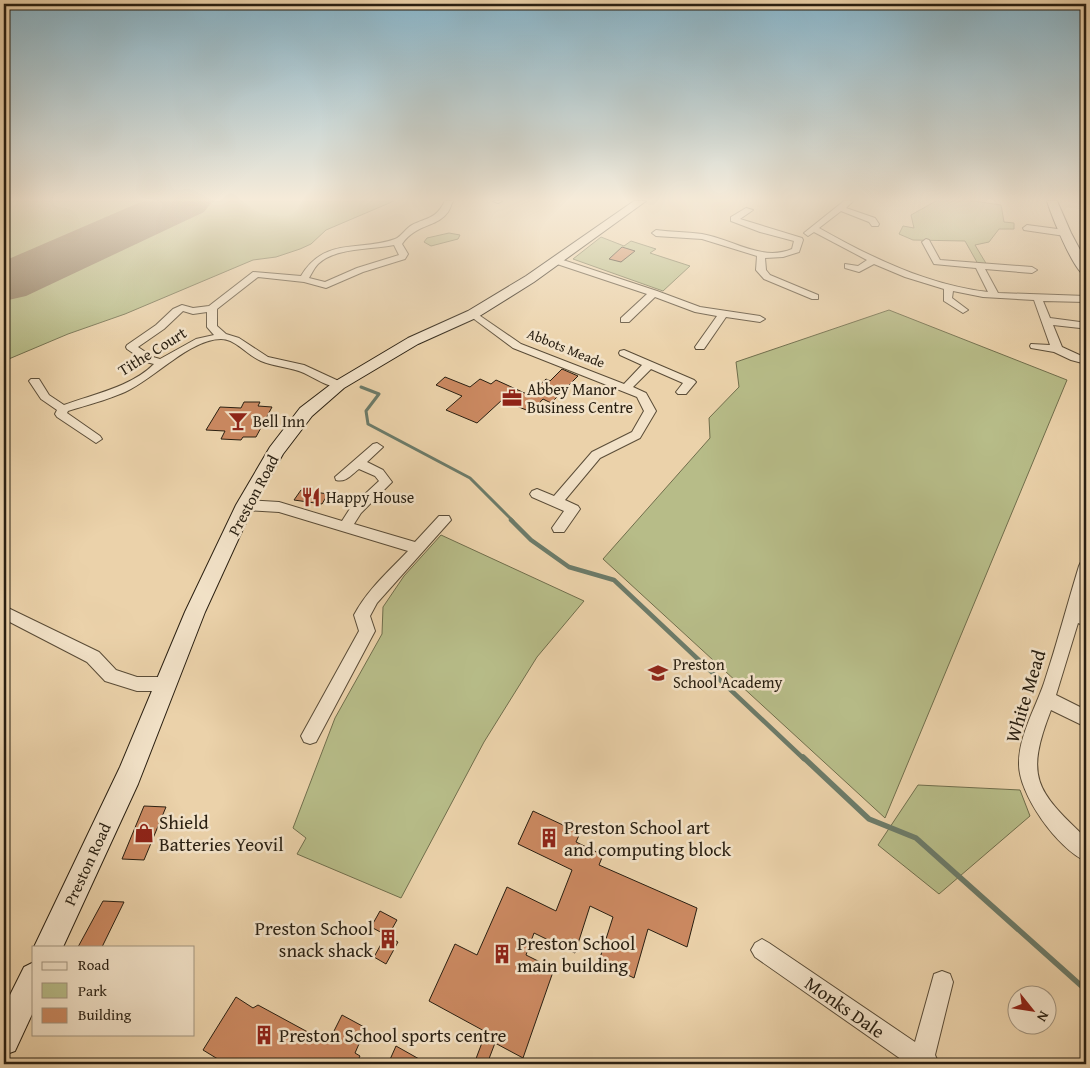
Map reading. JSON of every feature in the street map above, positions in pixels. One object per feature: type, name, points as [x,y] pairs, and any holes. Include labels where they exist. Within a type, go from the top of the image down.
[{"type":"street","points":[[304,279],[317,260],[341,251]]},
{"type":"street","points":[[162,362],[150,360],[131,347],[160,327],[176,311],[182,308],[193,310],[212,308],[256,274],[304,279],[326,285],[360,270],[402,257],[404,254],[402,251]]},
{"type":"street","name":"Preston Road","points":[[48,946],[129,775],[195,612],[245,505],[276,451],[306,412],[339,385],[413,342],[473,314],[571,251]]},
{"type":"street","points":[[748,251],[772,256],[788,254],[794,251]]},
{"type":"street","points":[[852,251],[921,279],[969,292],[1086,299]]},
{"type":"street","points":[[931,251],[937,262],[1032,270]]},
{"type":"street","points":[[1076,251],[1085,266]]},
{"type":"street","points":[[761,255],[761,270],[767,277],[815,296]]},
{"type":"street","points":[[848,266],[859,268],[874,260]]},
{"type":"street","points":[[557,261],[654,293],[698,310],[722,315],[760,319]]},
{"type":"street","points":[[980,267],[994,294]]},
{"type":"street","points":[[949,286],[947,299],[963,310]]},
{"type":"street","points":[[625,320],[654,293]]},
{"type":"street","points":[[1037,297],[1056,349]]},
{"type":"street","points":[[212,308],[212,327],[222,336],[235,340],[264,359],[300,367],[339,385]]},
{"type":"street","name":"Abbots Meade","points":[[473,314],[517,346],[642,396],[650,411],[636,435],[596,455],[556,502]]},
{"type":"street","points":[[700,347],[722,315]]},
{"type":"street","points":[[1046,321],[1080,325]]},
{"type":"street","name":"Tithe Court","points":[[200,341],[212,327]]},
{"type":"street","name":"Tithe Court","points":[[63,409],[122,389],[151,373],[162,362],[200,341],[222,336]]},
{"type":"street","points":[[1035,346],[1056,349],[1086,361]]},
{"type":"street","name":"Abbots Meade","points":[[624,353],[690,382],[682,392]]},
{"type":"street","points":[[625,389],[649,364]]},
{"type":"street","points":[[35,381],[45,397],[63,409],[61,414],[96,439]]},
{"type":"street","points":[[341,476],[377,447]]},
{"type":"street","points":[[346,525],[356,510],[386,482],[379,473],[358,463]]},
{"type":"street","points":[[537,494],[573,509],[560,528]]},
{"type":"street","points":[[245,505],[279,507],[346,525],[417,548]]},
{"type":"street","points":[[310,736],[367,631],[362,615],[372,598],[444,520]]},
{"type":"street","name":"White Mead","points":[[1086,566],[1079,617],[1028,751],[1028,773],[1036,795],[1061,827],[1086,851]]},
{"type":"street","points":[[4,612],[93,657],[111,676],[137,684],[165,684]]},
{"type":"street","points":[[1047,700],[1086,719]]},
{"type":"street","name":"Monks Dale","points":[[762,950],[925,1062]]},
{"type":"street","points":[[4,1040],[32,981]]},
{"type":"street","points":[[925,1062],[942,982]]},
{"type":"green space","points":[[4,251],[294,251],[276,257],[253,260],[125,314],[68,334],[4,361]]},
{"type":"green space","points":[[583,251],[653,251],[650,253],[690,266],[663,291],[573,259]]},
{"type":"green space","points":[[971,251],[979,251],[987,265],[978,264]]},
{"type":"green space","points":[[889,310],[1067,380],[885,818],[603,559],[710,438],[709,418],[739,387],[736,362]]},
{"type":"green space","points":[[441,535],[584,601],[537,657],[484,742],[401,898],[297,854],[306,838],[293,828],[335,718],[382,634],[383,607],[404,576]]},
{"type":"green space","points":[[918,785],[1020,790],[1030,816],[939,894],[878,845]]},
{"type":"building","points":[[618,251],[635,251],[621,262],[609,259]]},
{"type":"building","name":"Abbey Manor Business Centre","points":[[562,369],[578,376],[551,403],[543,399],[531,412],[502,400],[477,423],[446,410],[462,396],[436,385],[445,377],[470,387],[480,379],[491,384],[496,380],[529,395],[546,379],[550,381]]},
{"type":"building","name":"Bell Inn","points":[[244,402],[260,402],[258,406],[272,407],[256,437],[243,437],[241,440],[221,439],[225,431],[206,430],[220,407],[241,408]]},
{"type":"building","name":"Happy House","points":[[301,490],[328,494],[322,504],[294,500]]},
{"type":"building","name":"Shield Batteries Yeovil","points":[[144,806],[166,807],[144,860],[122,859]]},
{"type":"building","name":"Preston School main building","points":[[533,811],[580,833],[576,842],[603,855],[599,865],[697,908],[687,947],[648,929],[634,978],[599,961],[613,917],[590,906],[575,953],[534,933],[526,955],[554,969],[523,1058],[495,1043],[487,1064],[474,1064],[486,1032],[429,1001],[455,944],[477,955],[507,887],[556,911],[572,870],[518,844]]},
{"type":"building","points":[[103,901],[124,902],[102,946],[79,946]]},
{"type":"building","name":"Preston School snack shack","points":[[380,911],[397,920],[388,936],[398,942],[386,964],[374,957],[386,935],[371,927]]},
{"type":"building","name":"Preston School sports centre","points":[[236,997],[253,1008],[258,1005],[328,1043],[342,1015],[366,1028],[355,1053],[360,1056],[356,1064],[222,1064],[221,1061],[203,1050]]},
{"type":"building","points":[[396,1046],[428,1064],[388,1064]]},
{"type":"waterway","points":[[361,387],[379,394],[366,411],[368,424],[470,478],[513,521]]},
{"type":"waterway","points":[[511,520],[531,540],[569,567],[614,580],[804,759]]},
{"type":"waterway","points":[[803,757],[869,819],[916,838],[1086,990]]},
{"type":"runway","points":[[4,283],[75,251]]},
{"type":"place","name":"Abbey Manor Business Centre","points":[[512,398]]},
{"type":"place","name":"Bell Inn","points":[[238,421]]},
{"type":"place","name":"Happy House","points":[[311,497]]},
{"type":"place","name":"Preston School Academy","points":[[658,673]]},
{"type":"place","name":"Shield Batteries Yeovil","points":[[144,833]]},
{"type":"place","name":"Preston School art and computing block","points":[[549,838]]},
{"type":"place","name":"Preston School snack shack","points":[[388,939]]},
{"type":"place","name":"Preston School main building","points":[[502,954]]},
{"type":"place","name":"Preston School sports centre","points":[[264,1035]]}]
